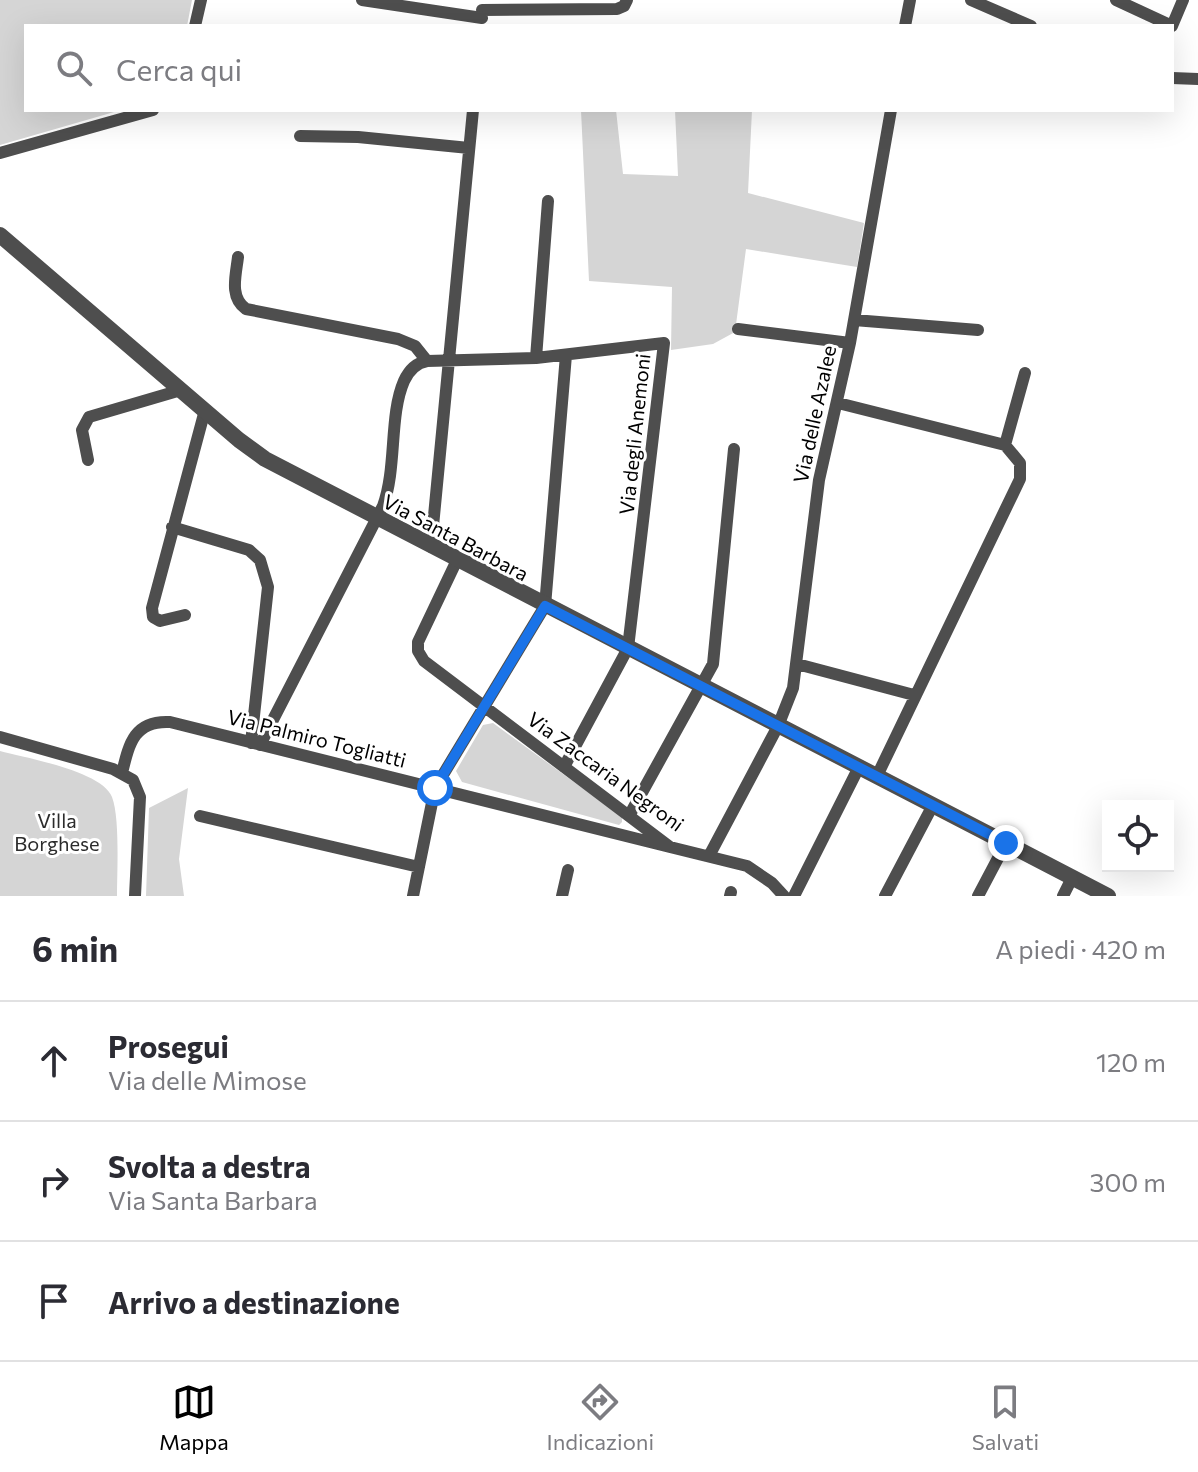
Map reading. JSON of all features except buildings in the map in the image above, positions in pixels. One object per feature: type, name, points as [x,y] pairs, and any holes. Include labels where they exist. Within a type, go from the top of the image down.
[{"type":"street","points":[[195,24],[201,0]]},
{"type":"street","points":[[362,0],[482,14],[617,9],[624,6],[627,0]]},
{"type":"street","points":[[905,24],[910,0]]},
{"type":"street","points":[[971,0],[1026,24]]},
{"type":"street","points":[[1116,0],[1168,24]]},
{"type":"street","points":[[1173,24],[1183,0]]},
{"type":"street","points":[[1174,78],[1198,79]]},
{"type":"street","points":[[0,153],[146,112]]},
{"type":"street","points":[[431,547],[473,112]]},
{"type":"street","name":"Via delle Azalee","points":[[709,856],[778,726],[790,696],[797,664],[810,532],[822,462],[850,343],[891,112]]},
{"type":"street","points":[[300,136],[358,137],[469,148]]},
{"type":"street","points":[[536,358],[548,201]]},
{"type":"street","name":"Via Santa Barbara","points":[[0,235],[265,459],[1108,896]]},
{"type":"street","points":[[238,257],[236,297],[246,309],[398,339],[415,346],[427,361],[412,369],[402,386],[389,487],[377,518],[256,744]]},
{"type":"street","points":[[854,320],[978,330]]},
{"type":"street","points":[[738,329],[850,343]]},
{"type":"street","name":"Via degli Anemoni","points":[[427,361],[536,358],[664,343],[628,648]]},
{"type":"street","points":[[413,896],[435,788],[545,606],[566,355]]},
{"type":"street","points":[[1005,445],[1025,373]]},
{"type":"street","points":[[88,460],[82,430],[89,417],[181,390]]},
{"type":"street","points":[[838,403],[1005,445],[1020,463],[1021,475],[877,776]]},
{"type":"street","points":[[185,615],[160,621],[153,617],[152,612],[205,410]]},
{"type":"street","points":[[629,816],[711,668],[734,449]]},
{"type":"street","points":[[172,527],[252,551],[259,558],[268,591],[256,744]]},
{"type":"street","name":"Via Zaccaria Negroni","points":[[457,560],[420,636],[418,651],[427,664],[670,847],[753,869],[784,896]]},
{"type":"street","points":[[564,767],[628,648]]},
{"type":"street","points":[[797,664],[914,695]]},
{"type":"street","name":"Via Palmiro Togliatti","points":[[122,773],[133,737],[142,728],[156,722],[181,724],[670,847]]},
{"type":"street","points":[[0,737],[122,773],[133,780],[140,792],[135,896]]},
{"type":"street","points":[[794,896],[859,767]]},
{"type":"street","points":[[885,896],[933,805]]},
{"type":"street","points":[[200,816],[419,867]]},
{"type":"street","points":[[978,896],[1006,843]]},
{"type":"street","points":[[562,896],[568,870]]},
{"type":"street","points":[[1063,896],[1072,878]]},
{"type":"green space","points":[[0,0],[192,0],[187,24],[24,24],[24,112],[114,112],[0,145]]},
{"type":"green space","points":[[581,112],[616,112],[623,174],[678,176],[675,112],[752,112],[748,193],[864,223],[857,267],[746,249],[735,332],[713,344],[671,350],[672,287],[589,281]]},
{"type":"green space","points":[[493,723],[622,817],[622,822],[619,825],[462,782],[456,771],[483,725]]},
{"type":"green space","name":"Villa Borghese","points":[[0,751],[62,767],[105,788],[115,806],[117,896],[0,896]]},
{"type":"green space","points":[[188,788],[179,859],[184,896],[146,896],[149,808]]},
{"type":"route","points":[[435,788],[545,606],[1006,843]]}]
